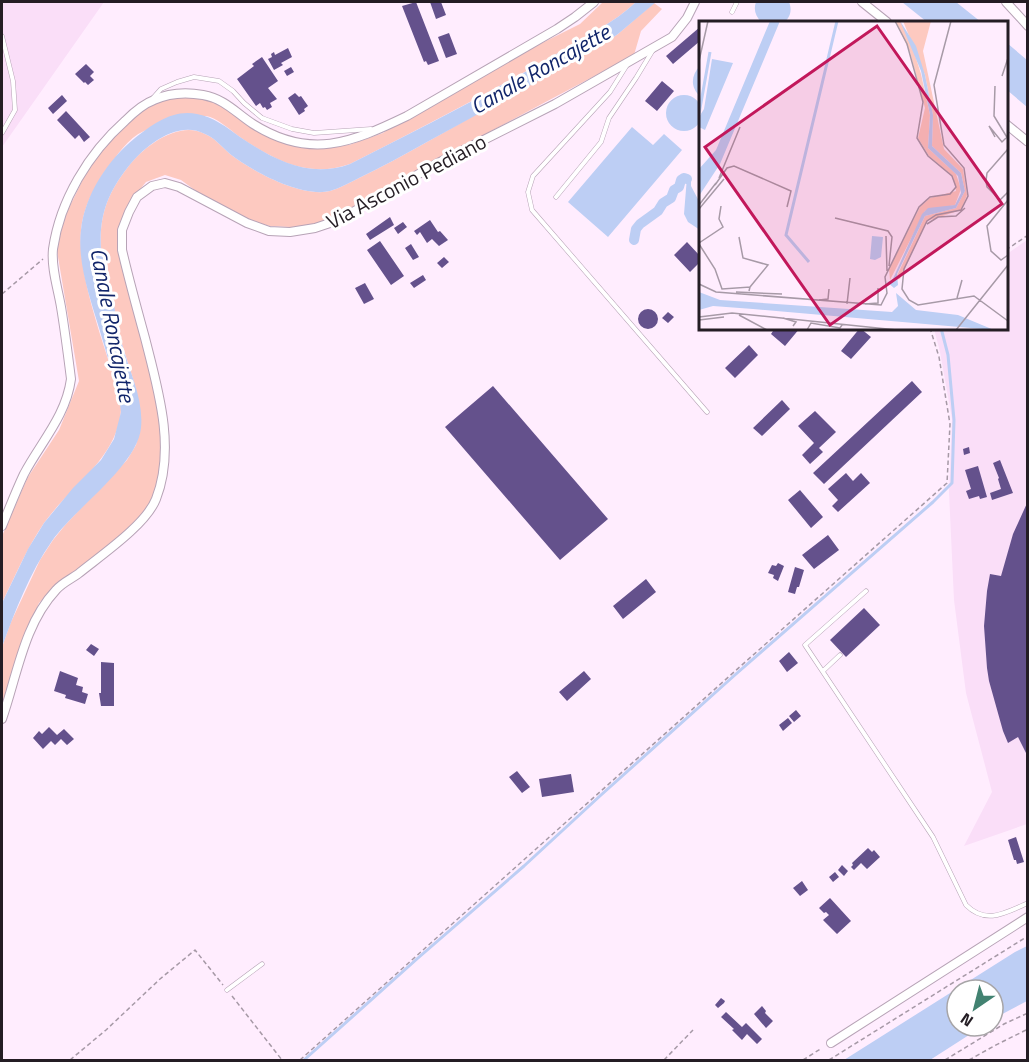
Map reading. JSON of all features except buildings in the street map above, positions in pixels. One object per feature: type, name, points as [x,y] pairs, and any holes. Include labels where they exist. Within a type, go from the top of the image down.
[{"type":"street","points":[[2,525],[24,475],[62,413],[70,389],[71,379],[53,250],[61,216],[88,162],[114,131],[136,110],[152,100],[168,95],[203,95],[221,100],[252,124],[293,143],[317,145],[347,141],[406,116],[557,29],[594,2]]},
{"type":"street","name":"Via Asconio Pediano","points":[[2,719],[27,639],[42,607],[57,588],[139,524],[156,500],[163,469],[164,434],[161,401],[122,250],[122,230],[137,197],[152,186],[165,183],[179,187],[247,223],[269,231],[290,232],[315,228],[339,220],[436,164],[555,104],[672,37],[687,18],[695,2]]},
{"type":"street","points":[[862,2],[886,21]]},
{"type":"street","points":[[1006,2],[1028,26]]},
{"type":"street","points":[[1008,127],[1028,142]]},
{"type":"street","points":[[831,1043],[1028,917]]},
{"type":"lane","points":[[732,12],[737,2]]},
{"type":"lane","points":[[2,36],[13,81],[15,110],[2,133]]},
{"type":"lane","points":[[556,197],[601,142],[609,118],[655,47]]},
{"type":"lane","points":[[629,62],[610,92],[533,176],[528,192],[532,210],[707,412]]},
{"type":"lane","points":[[152,100],[161,90],[194,77],[219,81],[261,118],[292,129],[314,133],[381,128]]},
{"type":"lane","points":[[866,591],[805,645],[933,837],[966,905],[980,915],[989,916],[1000,915],[1028,903]]},
{"type":"lane","points":[[823,671],[840,655]]},
{"type":"lane","points":[[227,990],[262,964]]},
{"type":"path","points":[[1008,249],[1028,236]]},
{"type":"path","points":[[2,294],[53,250]]},
{"type":"path","points":[[300,1060],[947,483],[950,424],[939,357],[931,330]]},
{"type":"path","points":[[829,1060],[1028,936]]},
{"type":"path","points":[[70,1060],[195,950],[282,1060]]},
{"type":"path","points":[[945,1060],[1004,1024],[1028,1013]]},
{"type":"path","points":[[969,1060],[1028,1029]]},
{"type":"path","points":[[664,1060],[693,1030]]},
{"type":"path","points":[[803,1060],[831,1043]]},
{"type":"shaded area","points":[[2,2],[104,2],[2,147]]},
{"type":"shaded area","points":[[603,2],[636,2],[609,23],[534,67],[350,164],[319,169],[290,164],[263,152],[218,121],[206,116],[144,131],[128,143],[114,159],[92,193],[83,218],[81,234],[81,252],[88,292],[118,390],[121,404],[120,418],[115,434],[99,461],[44,523],[2,603],[2,536],[28,477],[59,430],[79,381],[57,251],[64,218],[91,163],[115,132],[152,100],[184,91],[221,98],[273,135],[317,146],[349,145],[383,133],[407,116],[512,58],[580,24]]},
{"type":"shaded area","points":[[654,3],[662,9],[641,31],[634,55],[433,162],[339,218],[316,225],[270,226],[248,220],[207,199],[181,180],[165,175],[146,182],[134,197],[119,230],[159,400],[162,469],[154,499],[138,522],[57,585],[39,603],[20,649],[2,707],[2,647],[40,560],[66,524],[127,460],[136,445],[141,425],[135,385],[122,344],[101,250],[101,226],[106,206],[121,177],[135,159],[163,137],[184,130],[195,131],[209,136],[239,161],[277,182],[305,191],[330,191],[393,161],[605,43]]},
{"type":"shaded area","points":[[1027,240],[1027,824],[964,846],[992,792],[966,693],[954,600],[949,492],[952,419],[934,330],[1008,330],[1008,253]]},
{"type":"water","name":"Canale Roncajette","points":[[636,2],[656,2],[605,43],[393,161],[330,191],[305,191],[277,182],[239,161],[215,140],[195,130],[173,132],[162,137],[135,159],[121,177],[106,206],[101,226],[101,250],[122,344],[138,396],[141,428],[129,457],[62,528],[44,553],[24,592],[2,647],[2,603],[28,549],[44,523],[73,488],[101,460],[114,439],[121,412],[118,389],[85,280],[80,242],[83,217],[93,191],[107,167],[125,147],[164,119],[188,113],[203,115],[214,120],[266,153],[292,165],[320,169],[350,164],[534,67],[609,23]]},
{"type":"water","points":[[756,2],[789,2],[791,10],[785,21],[760,21],[755,8]]},
{"type":"water","points":[[902,2],[956,2],[980,21],[926,21]]},
{"type":"water","points":[[1008,44],[1027,60],[1027,107],[1008,91]]},
{"type":"water","points":[[699,67],[699,95],[693,85],[695,73]]},
{"type":"water","points":[[684,95],[697,100],[699,122],[697,126],[684,131],[671,126],[666,113],[671,100]]},
{"type":"water","points":[[632,127],[653,145],[664,134],[682,150],[608,237],[568,202]]},
{"type":"water","points":[[687,177],[690,177],[691,186],[699,201],[699,229],[688,222],[684,214]]},
{"type":"water","points":[[1027,946],[1027,1001],[1005,1013],[1005,978],[974,978]]},
{"type":"water","points":[[945,996],[945,1038],[964,1038],[930,1060],[844,1060]]},
{"type":"waterway","points":[[634,240],[636,229],[640,224],[671,198],[681,180],[687,179]]},
{"type":"waterway","points":[[304,1060],[952,483],[954,420],[948,355],[942,330]]}]
